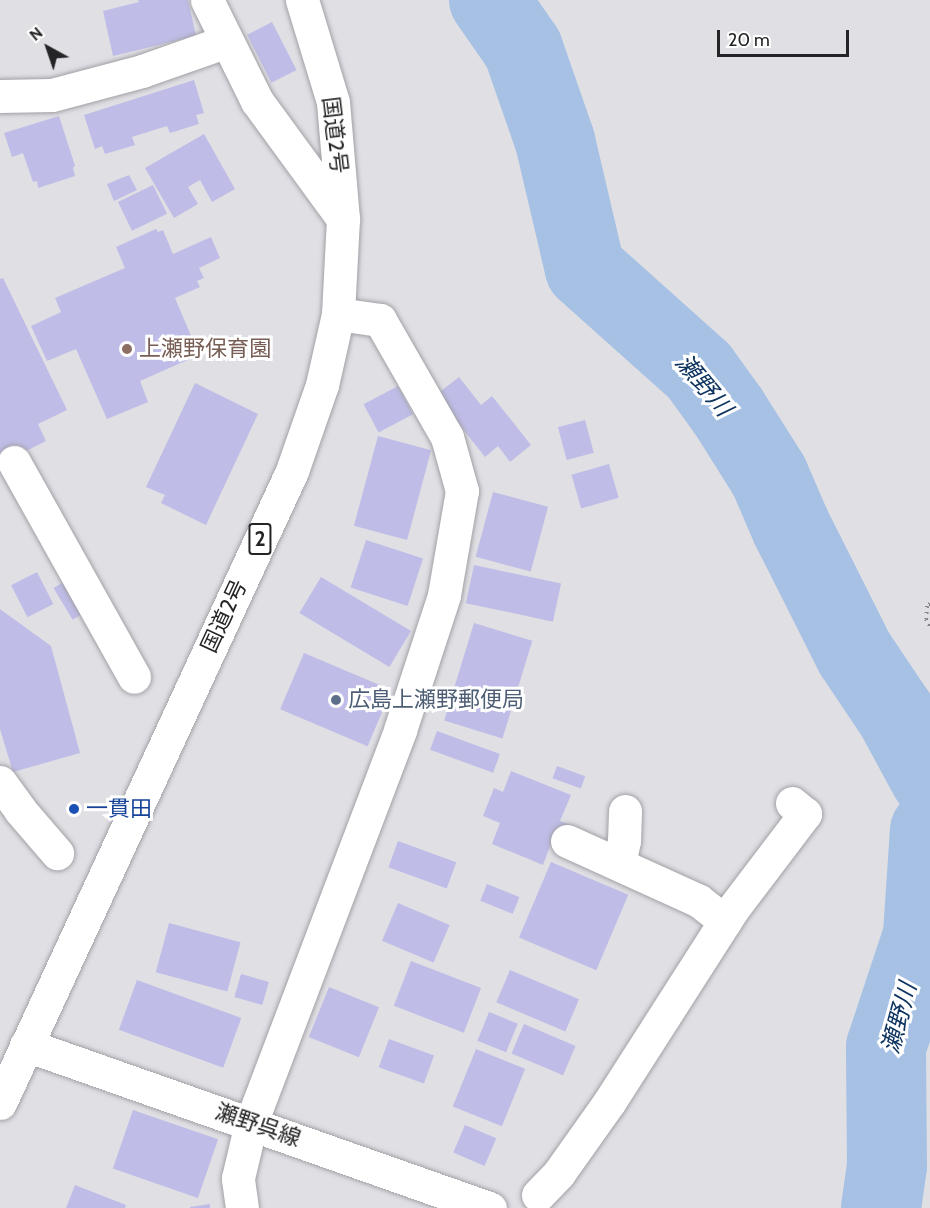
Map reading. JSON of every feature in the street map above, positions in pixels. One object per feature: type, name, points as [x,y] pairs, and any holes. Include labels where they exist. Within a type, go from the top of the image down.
[{"type":"main road","points":[[207,0],[257,101],[343,219]]},
{"type":"main road","name":"国道2号","points":[[0,1103],[292,471],[322,385],[338,314],[343,219],[333,102],[302,0]]},
{"type":"main road","points":[[0,96],[52,95],[142,71],[226,41]]},
{"type":"main road","points":[[242,1208],[238,1178],[251,1123],[400,730],[444,595],[462,491],[447,437],[380,321],[338,314]]},
{"type":"main road","points":[[14,462],[134,677]]},
{"type":"main road","points":[[0,782],[20,810],[57,853]]},
{"type":"main road","points":[[538,1194],[559,1173],[610,1101],[725,921],[805,814],[792,803]]},
{"type":"main road","points":[[619,864],[624,841],[625,811]]},
{"type":"main road","points":[[567,841],[699,901],[725,921]]},
{"type":"main road","name":"瀬野呉線","points":[[26,1045],[490,1208]]},
{"type":"path","points":[[930,604],[927,606],[926,619],[930,626]]},
{"type":"building","points":[[138,0],[188,0],[196,36],[113,56],[103,11],[139,2]]},
{"type":"building","points":[[272,22],[297,70],[272,83],[247,35]]},
{"type":"building","points":[[194,80],[204,113],[196,115],[199,124],[170,133],[167,126],[132,137],[135,145],[105,154],[102,146],[95,149],[84,115]]},
{"type":"building","points":[[59,116],[75,166],[73,168],[75,176],[38,188],[37,181],[33,182],[23,153],[12,157],[4,133]]},
{"type":"building","points":[[204,134],[235,189],[212,202],[200,180],[188,187],[198,204],[174,218],[145,168]]},
{"type":"building","points":[[129,175],[137,190],[114,201],[107,184]]},
{"type":"building","points":[[153,185],[167,214],[132,231],[118,202]]},
{"type":"building","points":[[156,229],[158,232],[163,230],[173,254],[211,237],[220,258],[199,268],[204,278],[197,281],[200,287],[175,298],[197,350],[190,353],[192,358],[140,381],[148,402],[107,419],[76,349],[47,361],[31,326],[61,312],[55,298],[125,268],[116,247]]},
{"type":"building","points":[[3,278],[67,410],[38,424],[46,441],[0,464],[0,279]]},
{"type":"building","points":[[459,377],[481,405],[492,396],[531,445],[510,462],[498,446],[485,457],[436,395]]},
{"type":"building","points":[[195,383],[258,414],[206,525],[161,503],[165,495],[146,487]]},
{"type":"building","points":[[398,386],[413,414],[379,433],[364,404]]},
{"type":"building","points":[[585,420],[594,453],[567,460],[558,427]]},
{"type":"building","points":[[378,436],[431,450],[407,540],[354,526]]},
{"type":"building","points":[[609,464],[619,498],[581,508],[572,475]]},
{"type":"building","points":[[493,492],[548,507],[531,571],[476,557]]},
{"type":"building","points":[[366,540],[423,559],[408,606],[351,588]]},
{"type":"building","points":[[474,565],[561,584],[553,622],[466,603]]},
{"type":"building","points":[[87,568],[106,600],[73,620],[54,588]]},
{"type":"building","points":[[37,572],[53,604],[28,617],[11,585]]},
{"type":"building","points":[[321,577],[411,631],[389,667],[299,613]]},
{"type":"building","points":[[0,609],[51,646],[80,753],[13,772],[0,729]]},
{"type":"building","points":[[474,623],[532,641],[503,738],[444,721]]},
{"type":"building","points":[[304,653],[391,690],[368,746],[280,709]]},
{"type":"building","points":[[437,731],[500,754],[493,773],[430,750]]},
{"type":"building","points":[[557,766],[585,776],[581,788],[553,778]]},
{"type":"building","points":[[511,771],[571,795],[560,821],[571,825],[563,845],[552,841],[543,865],[492,844],[500,823],[483,816],[494,788],[503,792]]},
{"type":"building","points":[[398,841],[456,862],[447,889],[388,867]]},
{"type":"building","points":[[551,862],[628,895],[596,970],[519,937]]},
{"type":"building","points":[[487,884],[519,897],[513,914],[480,901]]},
{"type":"building","points":[[398,903],[450,925],[434,963],[382,941]]},
{"type":"building","points":[[169,923],[240,942],[227,991],[156,972]]},
{"type":"building","points":[[411,961],[481,988],[464,1033],[394,1006]]},
{"type":"building","points":[[510,970],[579,999],[565,1032],[496,1002]]},
{"type":"building","points":[[241,974],[269,982],[262,1005],[234,997]]},
{"type":"building","points":[[137,980],[241,1018],[223,1068],[119,1030]]},
{"type":"building","points":[[329,987],[379,1007],[359,1057],[309,1037]]},
{"type":"building","points":[[489,1012],[518,1024],[506,1052],[477,1041]]},
{"type":"building","points":[[524,1024],[576,1046],[563,1075],[511,1053]]},
{"type":"building","points":[[389,1039],[434,1055],[424,1084],[379,1067]]},
{"type":"building","points":[[476,1049],[525,1069],[502,1126],[453,1106]]},
{"type":"building","points":[[133,1110],[218,1139],[198,1198],[113,1169]]},
{"type":"building","points":[[465,1125],[496,1138],[485,1166],[453,1153]]},
{"type":"building","points":[[75,1185],[126,1205],[125,1208],[66,1208]]},
{"type":"building","points":[[210,1204],[210,1208],[190,1208],[190,1207]]},
{"type":"waterway","name":"瀬野川","points":[[489,0],[523,49],[555,141],[585,269],[699,371],[728,411],[769,476],[791,527],[855,654],[896,715],[930,778]]},
{"type":"waterway","name":"瀬野川","points":[[881,1208],[887,1166],[886,1047],[923,935],[930,830]]},
{"type":"place","name":"上瀬野保育園","points":[[127,349]]},
{"type":"place","name":"広島上瀬野郵便局","points":[[336,700]]},
{"type":"place","name":"一貫田","points":[[74,809]]}]
